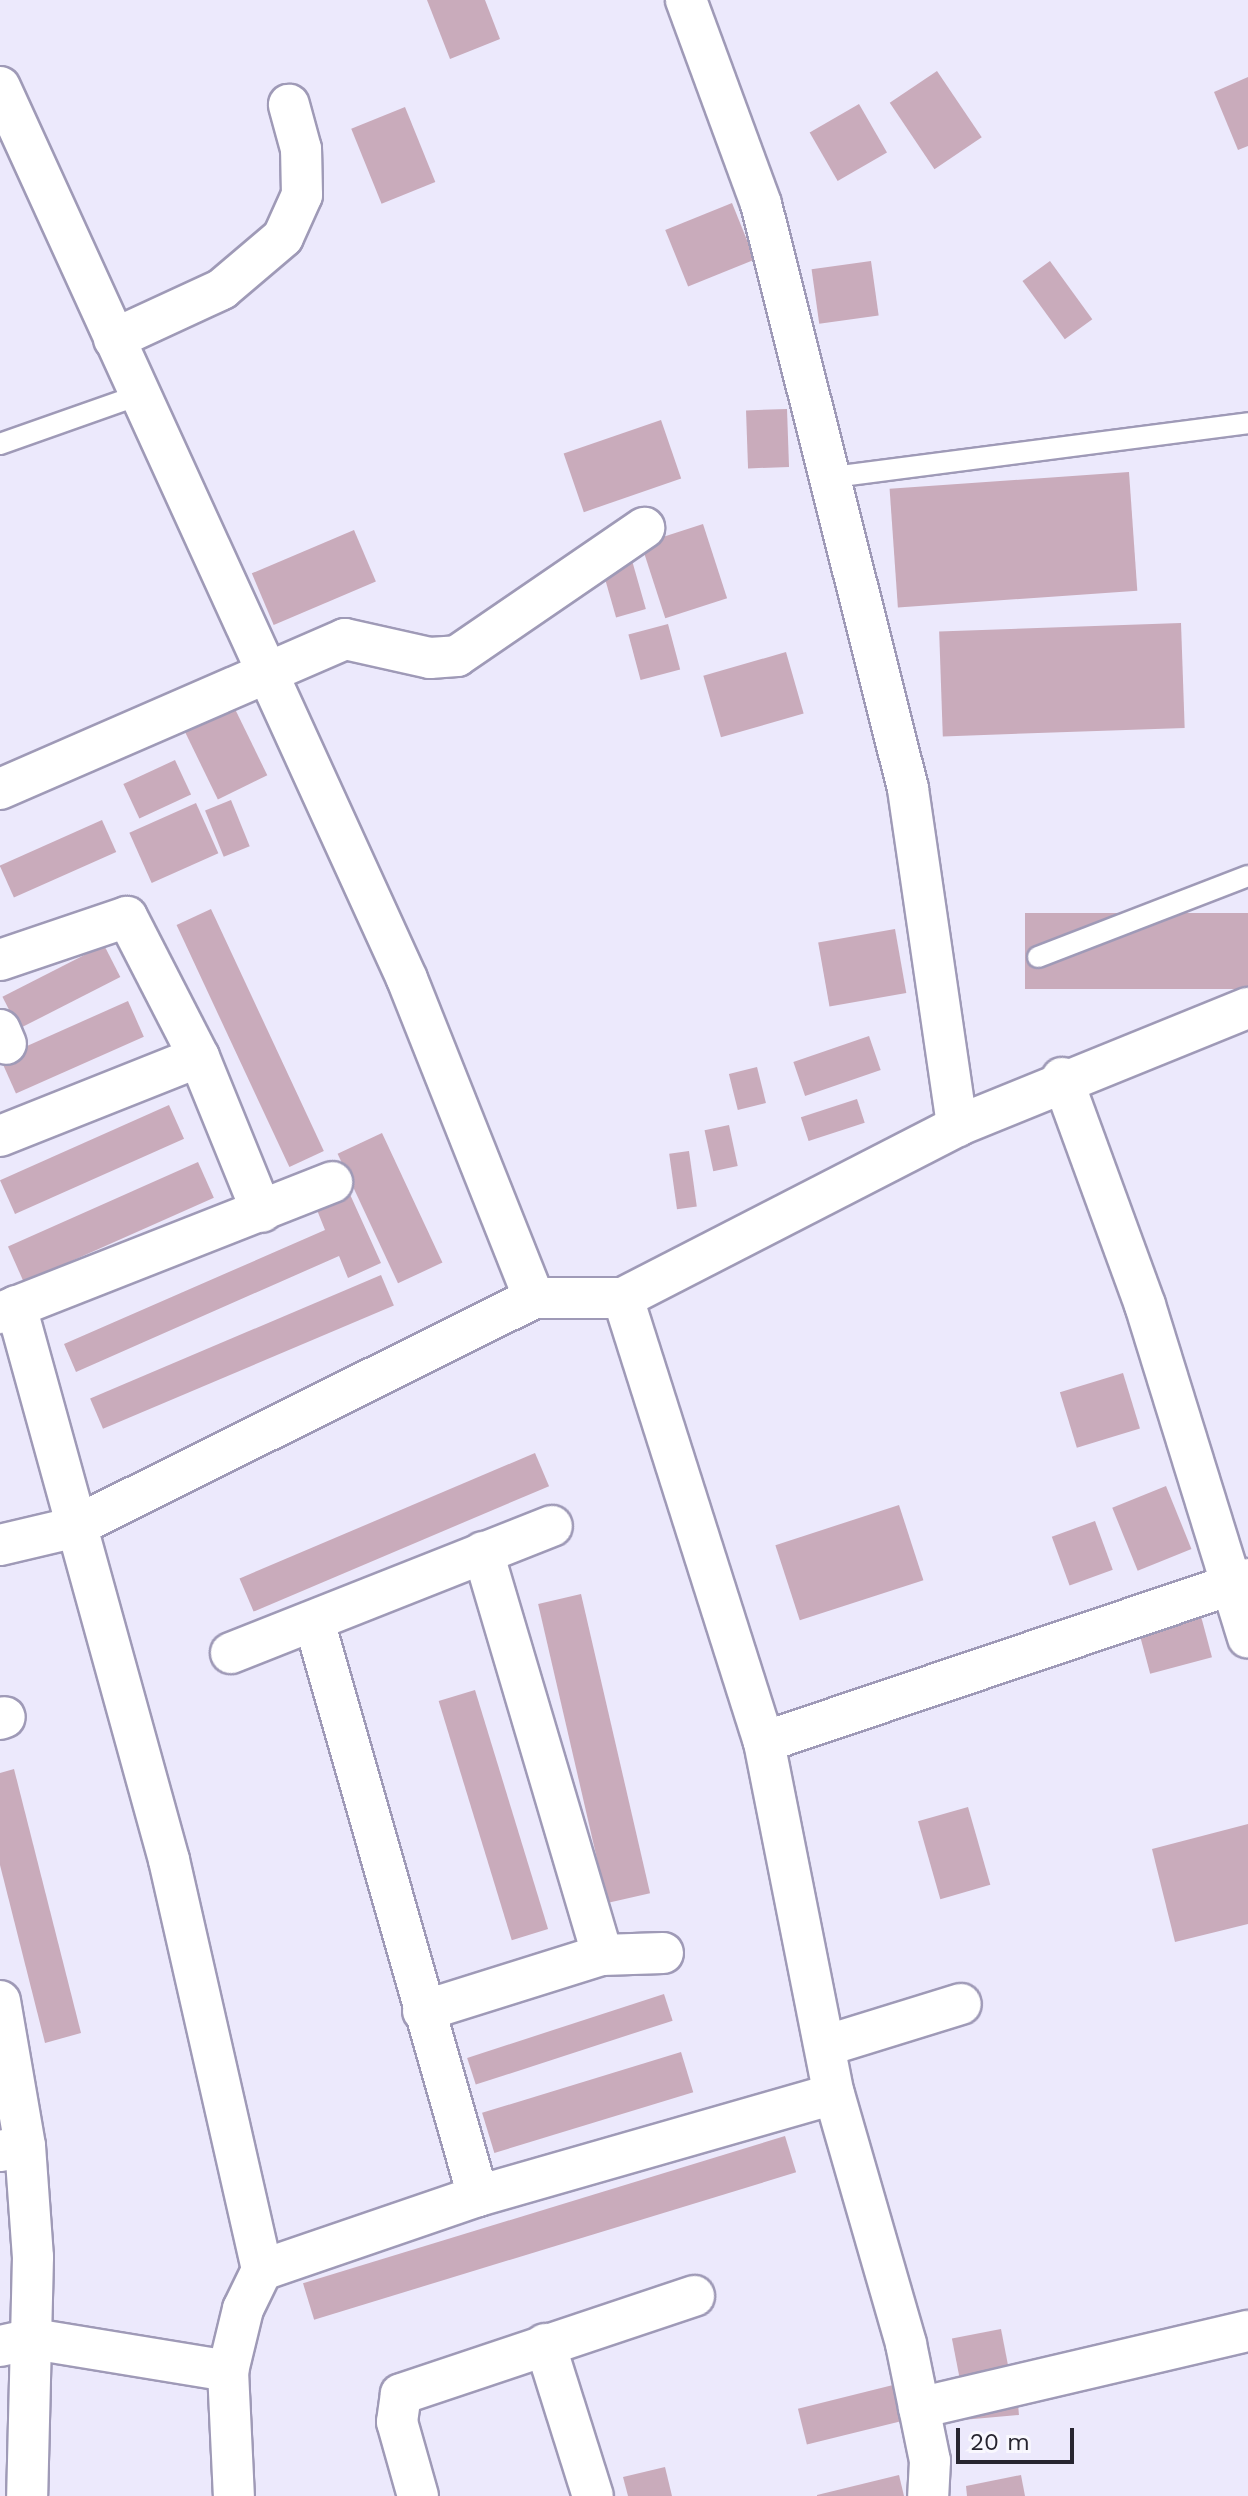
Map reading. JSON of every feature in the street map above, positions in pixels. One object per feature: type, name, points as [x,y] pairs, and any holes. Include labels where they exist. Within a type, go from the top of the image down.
[{"type":"street","points":[[686,0],[761,204],[826,478],[908,789],[957,1126]]},
{"type":"street","points":[[0,87],[265,676],[407,979],[534,1298]]},
{"type":"street","points":[[114,339],[222,289],[283,237],[302,195],[301,149],[289,105]]},
{"type":"street","points":[[0,789],[345,639],[430,658],[457,656],[644,528]]},
{"type":"street","points":[[0,960],[127,917],[199,1057],[262,1212]]},
{"type":"street","points":[[0,1545],[72,1528],[534,1298],[623,1298],[957,1126],[1062,1078],[1248,1008]]},
{"type":"street","points":[[0,1136],[199,1057]]},
{"type":"street","points":[[1062,1078],[1145,1305],[1240,1582],[1248,1637]]},
{"type":"street","points":[[234,2496],[228,2371],[243,2309],[262,2270],[169,1860],[8,1310],[332,1182]]},
{"type":"street","points":[[623,1298],[764,1742],[834,2094],[919,2408],[928,2496]]},
{"type":"street","points":[[231,1653],[552,1526]]},
{"type":"street","points":[[483,1552],[602,1955]]},
{"type":"street","points":[[764,1742],[1240,1582]]},
{"type":"street","points":[[314,1621],[478,2196]]},
{"type":"street","points":[[423,2011],[602,1955],[663,1953]]},
{"type":"street","points":[[0,2001],[12,2148],[17,2342],[27,2496]]},
{"type":"street","points":[[825,2046],[961,2004]]},
{"type":"street","points":[[262,2270],[478,2196],[834,2094]]},
{"type":"street","points":[[418,2496],[397,2422],[401,2394],[694,2296]]},
{"type":"street","points":[[919,2408],[1248,2331]]},
{"type":"street","points":[[17,2342],[228,2371]]},
{"type":"street","points":[[545,2344],[593,2496]]},
{"type":"lane","points":[[0,444],[139,395]]},
{"type":"lane","points":[[826,478],[1248,423]]},
{"type":"lane","points":[[1038,957],[1248,876]]},
{"type":"building","points":[[427,0],[485,0],[500,39],[450,59]]},
{"type":"building","points":[[937,71],[982,137],[934,169],[890,103]]},
{"type":"building","points":[[1248,77],[1248,146],[1238,150],[1214,92]]},
{"type":"building","points":[[859,104],[887,152],[838,181],[810,132]]},
{"type":"building","points":[[405,107],[435,182],[382,204],[351,129]]},
{"type":"building","points":[[732,203],[755,260],[688,287],[665,230]]},
{"type":"building","points":[[871,261],[879,315],[819,324],[812,269]]},
{"type":"building","points":[[1050,261],[1092,319],[1065,339],[1022,281]]},
{"type":"building","points":[[787,409],[789,467],[748,468],[746,410]]},
{"type":"building","points":[[661,420],[681,479],[584,512],[564,454]]},
{"type":"building","points":[[1129,472],[1137,591],[898,607],[890,489]]},
{"type":"building","points":[[703,524],[727,598],[665,618],[641,544]]},
{"type":"building","points":[[354,530],[376,582],[274,625],[252,573]]},
{"type":"building","points":[[631,557],[646,609],[616,617],[601,566]]},
{"type":"building","points":[[1181,623],[1185,728],[943,736],[939,631]]},
{"type":"building","points":[[668,624],[680,669],[641,680],[628,635]]},
{"type":"building","points":[[786,652],[804,714],[721,737],[703,676]]},
{"type":"building","points":[[234,707],[267,775],[218,799],[185,731]]},
{"type":"building","points":[[175,760],[191,794],[139,819],[123,784]]},
{"type":"building","points":[[231,800],[250,846],[224,857],[205,810]]},
{"type":"building","points":[[196,803],[218,853],[152,883],[129,833]]},
{"type":"building","points":[[102,820],[116,852],[14,898],[0,865]]},
{"type":"building","points":[[211,909],[324,1151],[289,1167],[177,925]]},
{"type":"building","points":[[1025,913],[1248,913],[1248,989],[1025,989]]},
{"type":"building","points":[[895,929],[906,993],[829,1007],[818,943]]},
{"type":"building","points":[[104,945],[120,977],[19,1029],[2,997]]},
{"type":"building","points":[[128,1001],[144,1037],[16,1094],[0,1058]]},
{"type":"building","points":[[869,1036],[881,1070],[805,1096],[793,1062]]},
{"type":"building","points":[[757,1067],[766,1103],[738,1110],[729,1074]]},
{"type":"building","points":[[857,1099],[865,1123],[809,1141],[801,1117]]},
{"type":"building","points":[[169,1105],[184,1139],[15,1214],[0,1180]]},
{"type":"building","points":[[729,1125],[738,1166],[713,1171],[705,1130]]},
{"type":"building","points":[[382,1133],[442,1263],[398,1283],[338,1154]]},
{"type":"building","points":[[689,1151],[697,1206],[677,1209],[669,1154]]},
{"type":"building","points":[[198,1162],[214,1198],[24,1282],[8,1247]]},
{"type":"building","points":[[348,1190],[381,1263],[348,1278],[339,1256],[76,1372],[64,1344],[325,1230],[315,1205]]},
{"type":"building","points":[[381,1275],[394,1305],[103,1429],[90,1398]]},
{"type":"building","points":[[1123,1373],[1140,1428],[1077,1448],[1060,1392]]},
{"type":"building","points":[[535,1453],[549,1486],[254,1612],[240,1578]]},
{"type":"building","points":[[1166,1486],[1191,1549],[1138,1571],[1112,1508]]},
{"type":"building","points":[[899,1505],[923,1580],[800,1620],[775,1545]]},
{"type":"building","points":[[1095,1521],[1113,1570],[1070,1586],[1052,1537]]},
{"type":"building","points":[[581,1594],[650,1893],[607,1903],[538,1604]]},
{"type":"building","points":[[1198,1605],[1212,1657],[1150,1674],[1136,1622]]},
{"type":"building","points":[[475,1690],[548,1929],[512,1940],[439,1701]]},
{"type":"building","points":[[14,1769],[81,2033],[45,2043],[0,1865],[0,1773]]},
{"type":"building","points":[[968,1807],[990,1885],[940,1899],[918,1821]]},
{"type":"building","points":[[1248,1824],[1248,1924],[1175,1942],[1152,1849]]},
{"type":"building","points":[[664,1994],[673,2021],[476,2085],[467,2058]]},
{"type":"building","points":[[681,2052],[693,2092],[494,2153],[482,2113]]},
{"type":"building","points":[[785,2136],[796,2172],[314,2320],[303,2283]]},
{"type":"building","points":[[1001,2329],[1010,2374],[961,2384],[952,2339]]},
{"type":"building","points":[[893,2385],[902,2421],[807,2445],[798,2409]]},
{"type":"building","points":[[1018,2404],[1019,2415],[962,2420],[961,2409]]},
{"type":"building","points":[[665,2467],[672,2496],[628,2496],[623,2477]]},
{"type":"building","points":[[899,2475],[904,2496],[817,2496],[817,2495]]},
{"type":"building","points":[[1021,2475],[1025,2496],[967,2496],[966,2486]]}]
